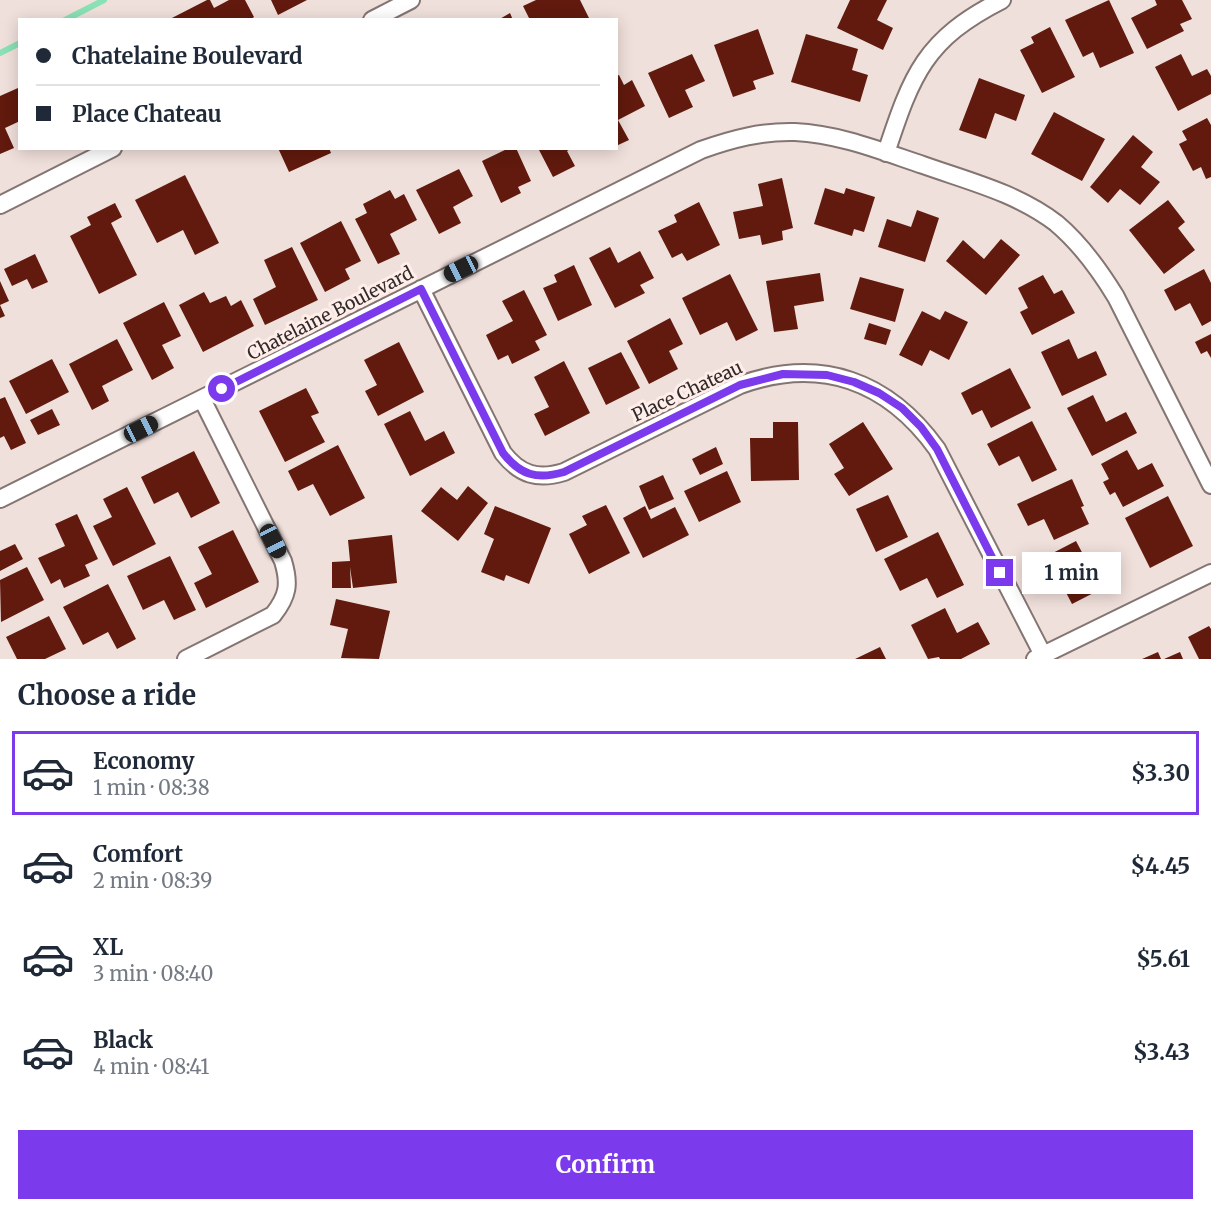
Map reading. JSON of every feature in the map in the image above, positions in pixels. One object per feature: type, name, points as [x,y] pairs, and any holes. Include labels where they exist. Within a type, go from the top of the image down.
[{"type":"street","points":[[376,18],[411,0]]},
{"type":"street","points":[[886,153],[916,73],[932,50],[966,20],[1002,0]]},
{"type":"street","name":"Chatelaine Boulevard","points":[[0,499],[701,150],[732,140],[763,134],[795,132],[827,135],[1000,191],[1029,205],[1055,223],[1079,245],[1100,270],[1116,297],[1211,485]]},
{"type":"street","points":[[0,205],[109,150]]},
{"type":"street","name":"Place Chateau","points":[[421,289],[503,453],[512,465],[524,473],[549,477],[564,472],[756,379],[797,373],[827,375],[854,382],[879,393],[902,408],[937,449],[1039,657]]},
{"type":"street","points":[[186,659],[273,615],[282,604],[287,590],[287,576],[283,561],[202,399]]},
{"type":"street","points":[[1039,657],[1211,573]]},
{"type":"building","points":[[207,0],[210,0],[214,8],[229,0],[245,0],[254,17],[253,18],[172,18]]},
{"type":"building","points":[[271,0],[307,0],[278,15]]},
{"type":"building","points":[[536,0],[580,0],[589,18],[529,18],[523,6]]},
{"type":"building","points":[[850,0],[887,0],[877,20],[893,28],[883,50],[837,28]]},
{"type":"building","points":[[1109,0],[1134,53],[1100,68],[1093,52],[1083,57],[1065,20]]},
{"type":"building","points":[[1155,0],[1182,0],[1192,19],[1180,24],[1184,31],[1147,49],[1131,18],[1157,5]]},
{"type":"building","points":[[510,13],[512,18],[501,18]]},
{"type":"building","points":[[1050,27],[1075,77],[1042,93],[1020,50],[1034,43],[1031,37]]},
{"type":"building","points":[[758,29],[774,74],[753,81],[756,89],[733,97],[714,45]]},
{"type":"building","points":[[806,34],[858,49],[852,70],[868,75],[860,102],[791,82]]},
{"type":"building","points":[[692,54],[705,81],[685,90],[693,107],[669,118],[648,73]]},
{"type":"building","points":[[1181,54],[1192,76],[1207,69],[1211,76],[1211,94],[1178,111],[1155,67]]},
{"type":"building","points":[[618,75],[624,85],[632,80],[645,106],[618,120]]},
{"type":"building","points":[[979,78],[1025,95],[1016,121],[995,113],[986,139],[959,130]]},
{"type":"building","points":[[18,88],[18,122],[5,128],[14,148],[0,154],[0,96]]},
{"type":"building","points":[[1054,112],[1105,139],[1082,181],[1031,154]]},
{"type":"building","points":[[1207,118],[1211,125],[1211,177],[1206,179],[1201,167],[1193,171],[1179,144],[1187,140],[1182,131]]},
{"type":"building","points":[[618,120],[629,140],[618,145]]},
{"type":"building","points":[[1133,135],[1153,152],[1141,167],[1160,182],[1140,205],[1120,189],[1108,203],[1090,187]]},
{"type":"building","points":[[279,150],[330,150],[331,153],[289,172]]},
{"type":"building","points":[[505,150],[517,150],[531,181],[518,187],[521,193],[501,203],[482,161]]},
{"type":"building","points":[[539,150],[569,150],[567,151],[575,166],[553,177]]},
{"type":"building","points":[[459,169],[473,196],[453,207],[461,223],[439,234],[416,190]]},
{"type":"building","points":[[185,175],[219,243],[195,255],[183,230],[157,243],[135,200]]},
{"type":"building","points":[[782,178],[793,228],[782,231],[783,240],[762,245],[760,235],[739,239],[733,212],[763,206],[758,184]]},
{"type":"building","points":[[825,188],[844,194],[846,188],[875,197],[864,232],[854,229],[852,236],[814,224]]},
{"type":"building","points":[[390,190],[395,199],[404,194],[417,220],[390,234],[400,254],[378,264],[355,219],[367,213],[363,204]]},
{"type":"building","points":[[1168,200],[1185,222],[1178,228],[1195,250],[1164,274],[1129,230]]},
{"type":"building","points":[[699,202],[720,245],[687,261],[682,253],[672,258],[658,231],[677,222],[674,215]]},
{"type":"building","points":[[115,203],[122,217],[111,223],[137,275],[99,294],[70,236],[91,225],[87,217]]},
{"type":"building","points":[[917,210],[939,218],[925,262],[878,247],[887,219],[911,227]]},
{"type":"building","points":[[341,221],[361,261],[345,269],[350,279],[325,292],[300,243]]},
{"type":"building","points":[[1001,239],[1020,255],[986,295],[946,261],[963,240],[984,259]]},
{"type":"building","points":[[292,247],[318,300],[265,325],[253,299],[276,287],[264,260]]},
{"type":"building","points":[[610,247],[618,263],[640,251],[654,278],[640,285],[645,293],[615,308],[589,258]]},
{"type":"building","points":[[35,254],[48,282],[32,289],[27,279],[12,286],[4,269]]},
{"type":"building","points":[[574,265],[592,305],[558,321],[543,288],[557,282],[554,275]]},
{"type":"building","points":[[1204,269],[1211,283],[1211,321],[1202,326],[1190,303],[1175,311],[1164,290]]},
{"type":"building","points":[[820,273],[824,301],[794,306],[798,329],[774,332],[766,281]]},
{"type":"building","points":[[730,274],[758,330],[736,341],[727,322],[700,335],[682,298]]},
{"type":"building","points":[[1043,275],[1054,294],[1062,290],[1075,313],[1032,335],[1020,312],[1028,308],[1018,288]]},
{"type":"building","points":[[860,277],[904,289],[895,322],[850,309]]},
{"type":"building","points":[[0,281],[9,301],[0,305]]},
{"type":"building","points":[[524,290],[547,335],[535,341],[540,350],[512,364],[508,355],[498,360],[486,335],[513,321],[502,301]]},
{"type":"building","points":[[204,292],[210,303],[226,296],[231,306],[241,300],[254,326],[203,352],[179,305]]},
{"type":"building","points":[[164,302],[181,336],[162,345],[174,368],[152,380],[123,323]]},
{"type":"building","points":[[0,305],[5,316],[0,318]]},
{"type":"building","points":[[922,311],[940,320],[945,311],[968,322],[949,360],[930,350],[922,366],[899,355]]},
{"type":"building","points":[[670,318],[683,344],[669,351],[678,369],[649,384],[627,341]]},
{"type":"building","points":[[869,323],[891,330],[886,345],[864,339]]},
{"type":"building","points":[[1211,334],[1211,358],[1207,351],[1201,354],[1195,342]]},
{"type":"building","points":[[117,339],[133,370],[102,386],[109,401],[92,410],[69,364]]},
{"type":"building","points":[[1069,339],[1078,359],[1096,351],[1107,375],[1062,396],[1041,352]]},
{"type":"building","points":[[399,342],[424,392],[378,416],[365,391],[377,385],[364,360]]},
{"type":"building","points":[[621,352],[640,388],[606,405],[588,368]]},
{"type":"building","points":[[52,359],[69,392],[26,414],[9,381]]},
{"type":"building","points":[[564,361],[590,413],[545,436],[534,414],[549,407],[534,377]]},
{"type":"building","points":[[1010,368],[1031,408],[991,428],[982,410],[972,415],[961,393]]},
{"type":"building","points":[[306,388],[319,413],[311,416],[325,442],[285,462],[259,411]]},
{"type":"building","points":[[1093,395],[1106,422],[1126,412],[1137,433],[1092,456],[1067,408]]},
{"type":"building","points":[[5,397],[26,443],[11,450],[4,436],[0,438],[0,399]]},
{"type":"building","points":[[52,409],[60,425],[38,435],[30,420]]},
{"type":"building","points":[[410,411],[425,441],[444,431],[455,453],[410,476],[384,424]]},
{"type":"building","points":[[1032,421],[1057,470],[1032,482],[1019,456],[999,466],[987,444]]},
{"type":"building","points":[[773,422],[798,422],[799,480],[751,481],[750,438],[773,438]]},
{"type":"building","points":[[863,422],[893,469],[849,496],[834,474],[844,468],[829,444]]},
{"type":"building","points":[[338,445],[365,498],[330,516],[313,484],[298,491],[288,471]]},
{"type":"building","points":[[716,447],[723,464],[700,475],[692,459]]},
{"type":"building","points":[[1127,450],[1138,470],[1152,463],[1164,486],[1123,507],[1115,492],[1110,495],[1103,482],[1109,479],[1101,464]]},
{"type":"building","points":[[194,451],[220,503],[191,518],[178,492],[154,504],[141,477]]},
{"type":"building","points":[[727,471],[741,502],[699,522],[684,491]]},
{"type":"building","points":[[663,475],[674,499],[649,510],[639,486]]},
{"type":"building","points":[[1072,479],[1089,524],[1054,540],[1044,519],[1028,526],[1017,504]]},
{"type":"building","points":[[468,486],[488,503],[458,541],[421,511],[441,487],[457,500]]},
{"type":"building","points":[[127,487],[156,544],[113,566],[93,526],[112,517],[103,499]]},
{"type":"building","points":[[888,495],[908,537],[876,552],[856,509]]},
{"type":"building","points":[[1168,496],[1193,546],[1150,568],[1125,518]]},
{"type":"building","points":[[606,505],[630,553],[589,574],[569,534],[587,525],[582,516]]},
{"type":"building","points":[[495,506],[551,528],[529,584],[506,575],[504,581],[481,572],[494,539],[484,534]]},
{"type":"building","points":[[645,506],[651,519],[675,507],[689,535],[643,558],[623,518]]},
{"type":"building","points":[[77,514],[98,559],[85,565],[90,576],[64,588],[60,579],[51,584],[38,558],[65,546],[55,524]]},
{"type":"building","points":[[233,530],[259,582],[206,608],[194,583],[212,574],[198,547]]},
{"type":"building","points":[[938,532],[964,585],[937,598],[927,578],[900,591],[884,559]]},
{"type":"building","points":[[392,535],[397,583],[353,588],[350,567],[351,588],[332,588],[332,562],[350,561],[348,540]]},
{"type":"building","points":[[1076,541],[1094,575],[1104,570],[1111,584],[1072,604],[1047,556]]},
{"type":"building","points":[[15,544],[23,559],[0,571],[0,551]]},
{"type":"building","points":[[170,556],[196,610],[174,620],[164,600],[143,610],[127,576]]},
{"type":"building","points":[[27,567],[44,600],[1,622],[0,580]]},
{"type":"building","points":[[108,584],[136,639],[117,649],[108,632],[83,645],[63,607]]},
{"type":"building","points":[[336,599],[390,611],[379,659],[341,658],[348,629],[330,625]]},
{"type":"building","points":[[945,608],[957,633],[978,622],[990,644],[961,659],[940,659],[939,657],[928,659],[911,625]]},
{"type":"building","points":[[49,616],[66,649],[45,659],[17,659],[6,637]]},
{"type":"building","points":[[1209,626],[1211,629],[1211,659],[1199,659],[1188,637]]},
{"type":"building","points":[[880,647],[886,659],[855,659]]},
{"type":"building","points":[[1158,652],[1161,659],[1142,659]]},
{"type":"building","points":[[1180,652],[1183,659],[1164,659]]},
{"type":"waterway","points":[[69,18],[104,0]]},
{"type":"waterway","points":[[0,53],[18,44]]},
{"type":"route","points":[[222,389],[421,289],[503,453],[512,465],[524,473],[549,477],[564,472],[756,379],[797,373],[827,375],[854,382],[879,393],[902,408],[921,427],[937,449],[1000,573]]}]
